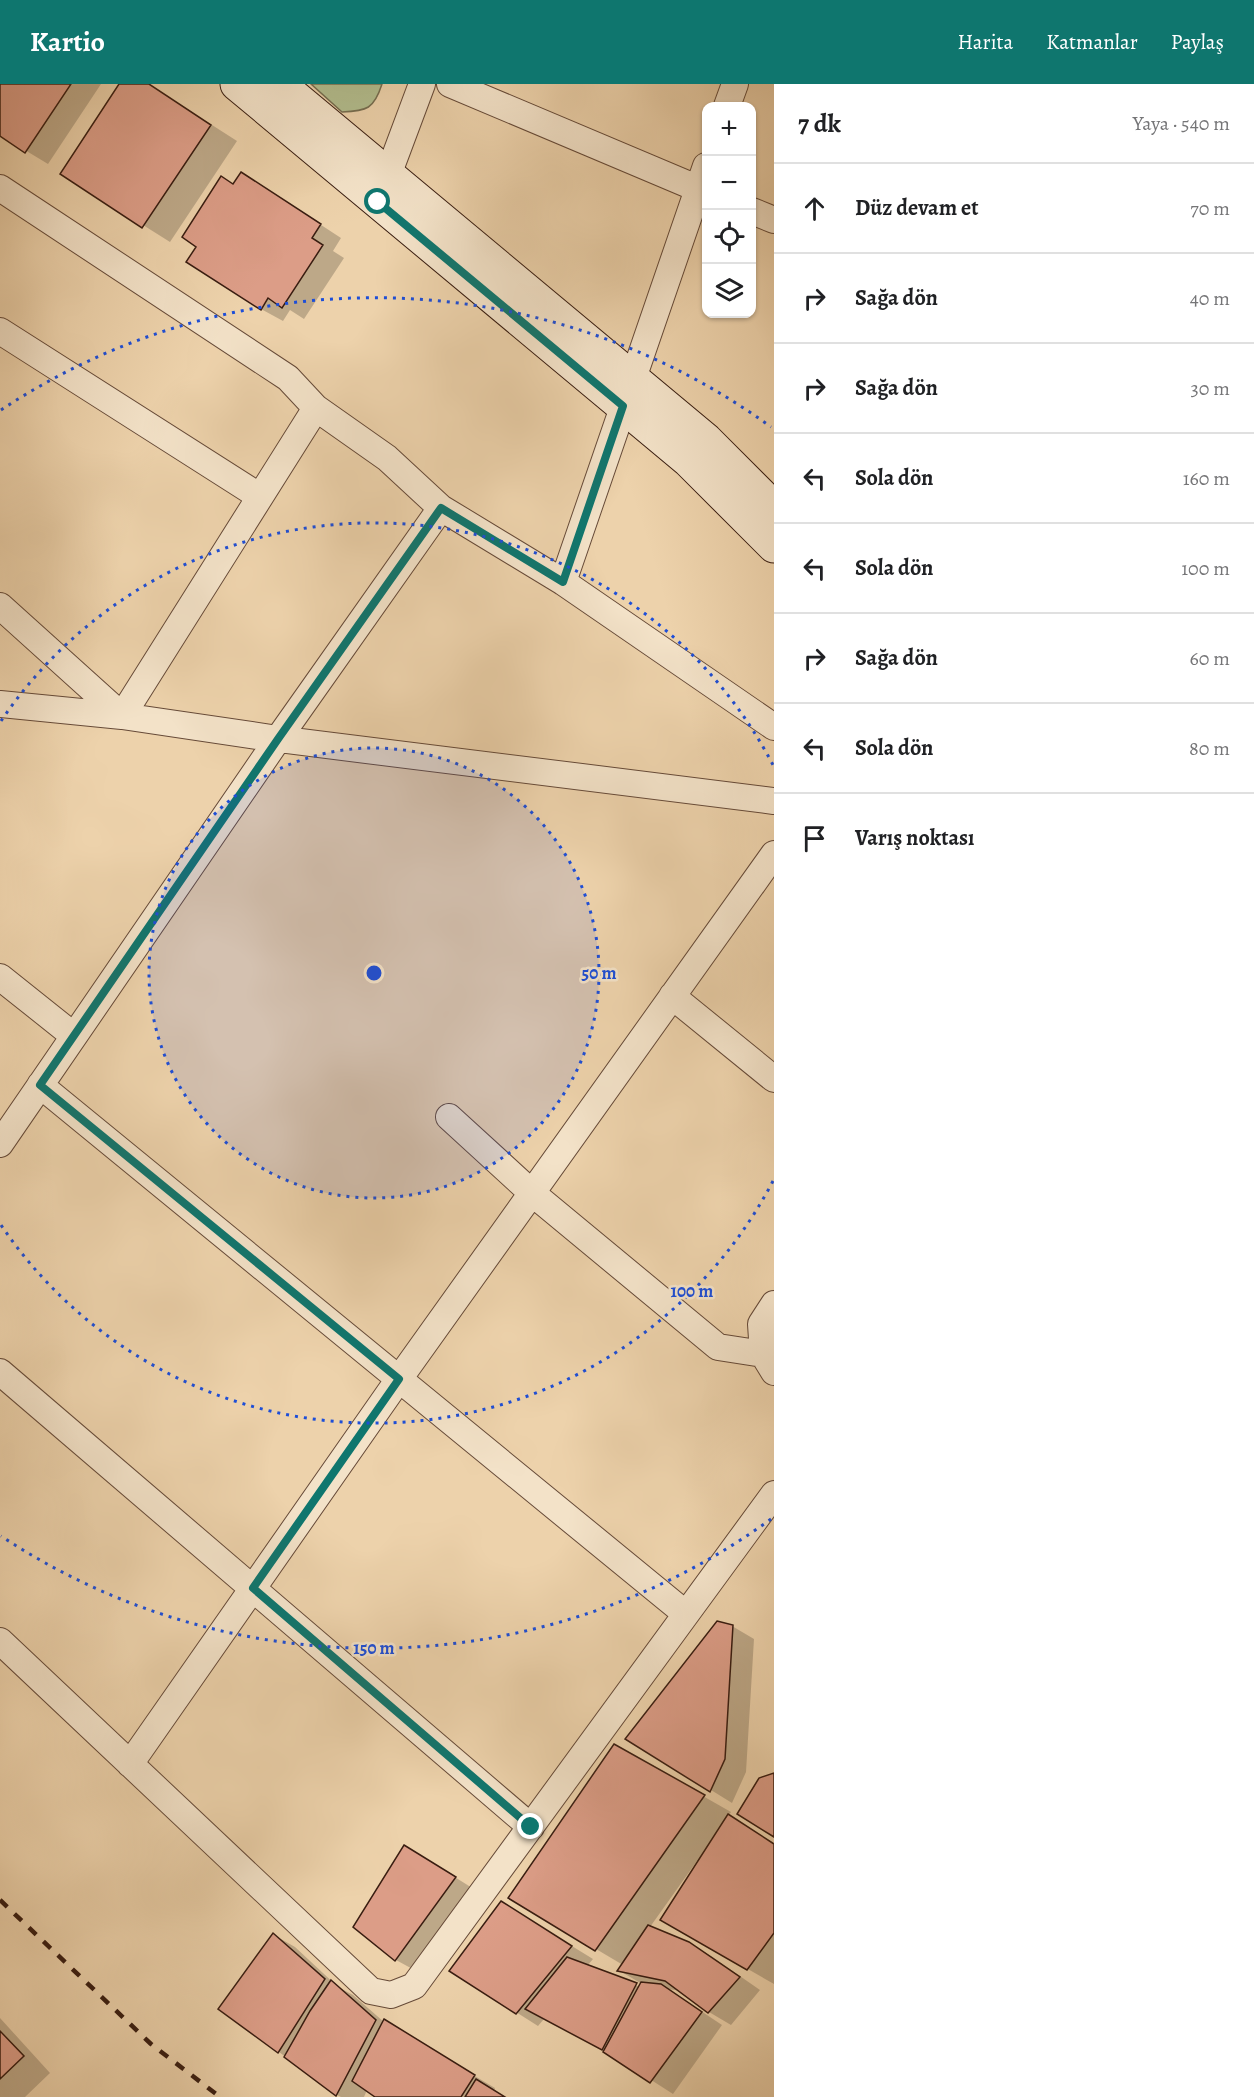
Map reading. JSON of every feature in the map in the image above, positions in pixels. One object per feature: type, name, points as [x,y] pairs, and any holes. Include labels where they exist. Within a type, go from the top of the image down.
[{"type":"main road","points":[[237,84],[383,188],[628,392],[706,440],[774,507]]},
{"type":"main road","points":[[279,84],[383,188]]},
{"type":"main road","points":[[628,392],[688,460],[774,546]]},
{"type":"street","points":[[383,188],[422,84]]},
{"type":"street","points":[[450,84],[702,181]]},
{"type":"street","points":[[728,102],[735,84]]},
{"type":"street","points":[[0,188],[288,378],[316,408],[387,458],[441,508],[563,582],[774,727]]},
{"type":"street","points":[[563,582],[628,392],[702,188]]},
{"type":"street","points":[[756,213],[774,220]]},
{"type":"street","points":[[0,331],[259,496]]},
{"type":"street","points":[[122,716],[316,408]]},
{"type":"street","points":[[0,1144],[278,739],[441,508]]},
{"type":"street","points":[[0,606],[122,716]]},
{"type":"street","points":[[0,704],[122,716],[278,739],[774,801]]},
{"type":"street","points":[[130,1764],[399,1379],[774,854]]},
{"type":"street","points":[[0,977],[74,1035]]},
{"type":"street","points":[[672,996],[774,1079]]},
{"type":"street","points":[[40,1085],[686,1614]]},
{"type":"street","points":[[449,1117],[532,1193],[718,1347],[769,1363],[761,1324],[774,1304]]},
{"type":"street","points":[[0,1372],[531,1827]]},
{"type":"street","points":[[0,1641],[371,1991],[391,1995],[414,1986],[774,1494]]},
{"type":"green space","points":[[311,84],[382,84],[376,99],[368,107],[358,111],[342,112]]},
{"type":"building","points":[[0,84],[71,84],[25,153],[0,136]]},
{"type":"building","points":[[119,84],[149,84],[211,125],[142,228],[60,174]]},
{"type":"building","points":[[241,172],[321,224],[312,238],[323,245],[282,308],[268,298],[261,310],[186,262],[196,247],[182,237],[221,176],[233,184]]},
{"type":"building","points":[[717,1621],[733,1625],[725,1759],[710,1792],[625,1739]]},
{"type":"building","points":[[614,1744],[705,1795],[595,1951],[508,1898]]},
{"type":"building","points":[[774,1773],[774,1837],[737,1814],[759,1778]]},
{"type":"building","points":[[728,1814],[774,1844],[774,1933],[747,1970],[660,1920]]},
{"type":"building","points":[[404,1845],[456,1877],[395,1961],[353,1927]]},
{"type":"building","points":[[501,1901],[572,1946],[516,2014],[449,1971]]},
{"type":"building","points":[[648,1925],[689,1942],[740,1977],[708,2013],[665,1981],[617,1971]]},
{"type":"building","points":[[273,1933],[325,1979],[278,2053],[218,2009]]},
{"type":"building","points":[[567,1957],[637,1983],[602,2050],[525,2009]]},
{"type":"building","points":[[331,1980],[376,2020],[336,2096],[284,2057]]},
{"type":"building","points":[[641,1982],[661,1984],[702,2012],[650,2083],[603,2052]]},
{"type":"building","points":[[384,2019],[475,2075],[461,2097],[375,2097],[352,2081]]},
{"type":"building","points":[[0,2031],[24,2056],[0,2079]]},
{"type":"building","points":[[476,2079],[505,2097],[465,2097]]},
{"type":"railway","points":[[0,1900],[151,2044],[220,2097]]},
{"type":"route","points":[[378,202],[623,406],[563,582],[441,508],[278,739],[40,1085],[399,1379],[253,1588],[531,1827]]}]
